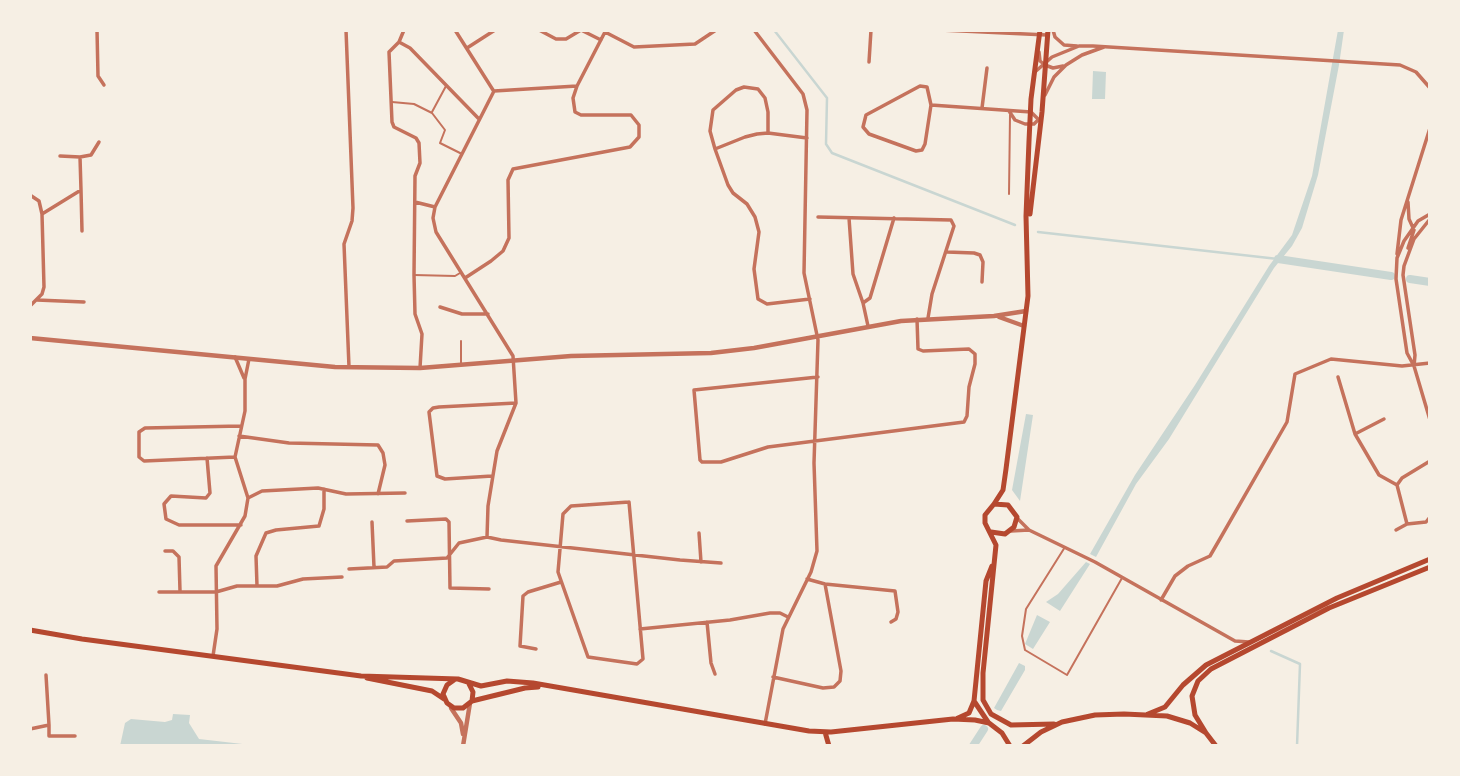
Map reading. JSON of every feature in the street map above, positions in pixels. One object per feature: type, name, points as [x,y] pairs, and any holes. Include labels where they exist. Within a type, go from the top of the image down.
[{"type":"main road","points":[[1027,234],[1044,63],[1050,31]]},
{"type":"main road","points":[[1040,34],[1030,125],[1026,311],[1003,490],[985,515],[985,523],[996,545],[982,683],[983,700],[991,714],[1011,725],[1054,724],[1095,715],[1148,715],[1175,718],[1206,733]]},
{"type":"main road","points":[[996,545],[1017,517],[1008,505],[1003,490]]},
{"type":"main road","points":[[994,504],[1008,505]]},
{"type":"main road","points":[[991,532],[1008,532]]},
{"type":"main road","points":[[1148,715],[1165,706],[1198,671],[1337,598],[1430,559]]},
{"type":"main road","points":[[953,719],[969,713],[974,701],[986,581],[994,560]]},
{"type":"main road","points":[[1216,746],[1195,715],[1192,696],[1198,681],[1211,669],[1329,608],[1430,567]]},
{"type":"main road","points":[[30,630],[361,676],[432,691],[450,707],[459,709],[471,702],[525,688],[552,687]]},
{"type":"main road","points":[[361,676],[462,680],[469,684],[485,685],[507,681],[825,732],[953,719],[989,723]]},
{"type":"main road","points":[[444,699],[444,689],[454,680]]},
{"type":"main road","points":[[469,684],[473,692],[471,702]]},
{"type":"main road","points":[[974,701],[989,723],[1006,736],[1010,746]]},
{"type":"main road","points":[[1023,746],[1054,724]]},
{"type":"main road","points":[[825,732],[829,746]]},
{"type":"street","points":[[97,30],[97,76],[104,85]]},
{"type":"street","points":[[346,30],[353,208],[352,221],[344,244],[349,367]]},
{"type":"street","points":[[404,30],[389,52],[391,122],[394,128],[416,138],[419,143],[420,163],[415,176],[414,275],[415,314],[422,334],[420,368]]},
{"type":"street","points":[[455,30],[494,91]]},
{"type":"street","points":[[467,48],[495,30]]},
{"type":"street","points":[[539,30],[556,39],[566,39],[581,30],[601,40]]},
{"type":"street","points":[[465,278],[503,251],[509,238],[508,180],[513,169],[630,147],[639,137],[639,125],[631,114],[581,115],[575,112],[573,98],[577,86],[605,31],[634,47],[695,44],[716,30]]},
{"type":"street","points":[[754,30],[803,94],[807,110],[804,273],[818,336],[815,442],[817,551],[780,641],[765,723]]},
{"type":"street","points":[[869,62],[871,30]]},
{"type":"street","points":[[940,30],[1040,34],[1050,31],[1064,45],[1400,65],[1416,72],[1430,88]]},
{"type":"street","points":[[1040,34],[1040,58],[1044,63],[1053,68],[1066,65]]},
{"type":"street","points":[[398,42],[410,48],[480,119]]},
{"type":"street","points":[[1035,73],[1044,63],[1079,46]]},
{"type":"street","points":[[1042,100],[1054,77],[1066,65],[1082,55],[1106,47]]},
{"type":"street","points":[[982,108],[987,68]]},
{"type":"street","points":[[494,91],[577,86]]},
{"type":"street","points":[[920,86],[927,87],[931,105],[922,150],[916,151],[869,134],[863,127],[866,115],[920,86]]},
{"type":"street","points":[[768,133],[765,98],[758,89],[744,87],[736,90],[713,110],[710,131],[728,185],[738,198],[747,204],[755,217],[759,233],[754,269],[758,299],[767,304],[810,299]]},
{"type":"street","points":[[487,537],[497,451],[516,403],[513,361],[511,352],[436,232],[433,218],[435,207],[494,91]]},
{"type":"street","points":[[931,105],[1031,112],[1040,118],[1030,125],[1015,120],[1009,111]]},
{"type":"street","points":[[1430,128],[1401,220],[1397,243],[1397,286],[1408,353],[1430,421]]},
{"type":"street","points":[[715,149],[745,136],[768,133],[807,138]]},
{"type":"street","points":[[60,156],[91,155],[99,142]]},
{"type":"street","points":[[80,157],[82,231]]},
{"type":"street","points":[[42,214],[81,190]]},
{"type":"street","points":[[30,195],[39,201],[42,214],[44,287],[30,306]]},
{"type":"street","points":[[1409,196],[1409,215],[1413,231],[1405,262],[1404,285],[1415,355],[1414,366]]},
{"type":"street","points":[[415,202],[435,207]]},
{"type":"street","points":[[1397,258],[1420,220],[1430,214]]},
{"type":"street","points":[[1409,215],[1420,220]]},
{"type":"street","points":[[818,217],[951,220],[954,226],[932,295],[928,318]]},
{"type":"street","points":[[849,218],[853,274],[868,326]]},
{"type":"street","points":[[863,303],[870,298],[894,218]]},
{"type":"street","points":[[1401,220],[1404,230],[1413,231],[1430,219]]},
{"type":"street","points":[[947,252],[974,253],[980,256],[983,262],[982,282]]},
{"type":"street","points":[[1397,286],[1404,285]]},
{"type":"street","points":[[37,300],[84,302]]},
{"type":"street","points":[[440,307],[462,314],[488,314]]},
{"type":"street","points":[[30,338],[349,367],[420,368],[571,356],[711,352],[754,348],[917,319],[994,316],[1026,311]]},
{"type":"street","points":[[994,316],[1024,326]]},
{"type":"street","points":[[818,377],[697,388],[694,393],[698,457],[702,462],[729,460],[768,447],[964,422],[975,354],[970,349],[918,349],[917,319]]},
{"type":"street","points":[[1405,334],[1411,333]]},
{"type":"street","points":[[236,357],[245,379]]},
{"type":"street","points":[[213,656],[217,629],[216,566],[241,525],[248,498],[235,457],[246,399],[245,379],[249,358]]},
{"type":"street","points":[[1161,600],[1178,573],[1210,556],[1287,422],[1295,374],[1331,359],[1414,366],[1430,363]]},
{"type":"street","points":[[1338,377],[1355,434],[1379,475],[1397,485],[1407,524]]},
{"type":"street","points":[[492,476],[446,479],[437,476],[429,412],[439,407],[516,403]]},
{"type":"street","points":[[1355,434],[1384,419]]},
{"type":"street","points":[[235,457],[144,461],[139,457],[139,432],[145,428],[241,426]]},
{"type":"street","points":[[239,436],[289,443],[378,445],[385,465],[378,494]]},
{"type":"street","points":[[207,458],[209,493],[206,498],[171,496],[164,504],[166,519],[179,525],[241,525]]},
{"type":"street","points":[[1397,485],[1402,478],[1430,461]]},
{"type":"street","points":[[248,498],[262,491],[324,489],[345,494],[405,493]]},
{"type":"street","points":[[257,586],[256,556],[266,533],[320,526],[324,509],[324,489]]},
{"type":"street","points":[[629,502],[643,659],[637,664],[588,657],[558,572],[560,547],[563,514],[570,506],[629,502]]},
{"type":"street","points":[[1017,517],[1029,530],[1065,546],[1220,634],[1238,643],[1251,642]]},
{"type":"street","points":[[1396,530],[1407,524],[1426,522],[1430,517]]},
{"type":"street","points":[[407,521],[446,519],[449,522],[451,552],[450,588],[489,589]]},
{"type":"street","points":[[372,522],[374,567]]},
{"type":"street","points":[[1008,532],[1029,530]]},
{"type":"street","points":[[699,533],[701,562]]},
{"type":"street","points":[[349,569],[387,567],[394,561],[447,558],[459,543],[487,537],[721,563]]},
{"type":"street","points":[[164,551],[173,551],[179,557],[180,592]]},
{"type":"street","points":[[159,592],[216,592],[237,586],[277,586],[303,579],[342,577]]},
{"type":"street","points":[[807,579],[825,584],[895,590],[898,612],[896,619],[891,622]]},
{"type":"street","points":[[536,649],[520,646],[523,596],[561,582]]},
{"type":"street","points":[[773,677],[823,688],[834,687],[840,681],[841,671],[825,584]]},
{"type":"street","points":[[640,629],[770,613],[780,613],[788,617]]},
{"type":"street","points":[[706,622],[715,674]]},
{"type":"street","points":[[46,674],[49,736],[75,736]]},
{"type":"street","points":[[463,744],[471,702]]},
{"type":"street","points":[[450,707],[461,723],[463,744]]},
{"type":"street","points":[[30,729],[48,725]]},
{"type":"lane","points":[[432,113],[447,85]]},
{"type":"lane","points":[[391,102],[414,104],[432,113],[445,130],[440,143],[462,153]]},
{"type":"lane","points":[[1009,111],[1009,194]]},
{"type":"lane","points":[[414,275],[455,276],[461,273]]},
{"type":"lane","points":[[461,341],[461,365]]},
{"type":"lane","points":[[1065,546],[1026,609],[1022,636],[1025,650],[1057,669],[1067,674],[1122,578]]},
{"type":"shaded area","points":[[1338,30],[1344,30],[1339,65],[1318,175],[1302,228],[1292,246],[1274,268],[1169,439],[1136,484],[1096,557],[1090,554],[1135,475],[1269,266],[1292,235],[1312,176]]},
{"type":"shaded area","points":[[1093,71],[1106,72],[1105,99],[1092,99]]},
{"type":"shaded area","points":[[1026,414],[1033,415],[1020,501],[1012,490]]},
{"type":"shaded area","points":[[1086,562],[1090,564],[1060,611],[1046,602],[1058,594]]},
{"type":"shaded area","points":[[1037,615],[1050,622],[1033,649],[1025,644]]},
{"type":"shaded area","points":[[1019,663],[1025,666],[1025,670],[1001,711],[997,710],[994,708]]},
{"type":"shaded area","points":[[173,714],[190,715],[189,723],[199,739],[260,746],[120,746],[125,723],[131,719],[165,722],[172,720]]},
{"type":"waterway","points":[[774,30],[827,98],[826,144],[832,153],[1015,225]]},
{"type":"waterway","points":[[1038,232],[1278,259]]},
{"type":"waterway","points":[[1278,259],[1391,276]]},
{"type":"waterway","points":[[1410,279],[1430,282]]},
{"type":"waterway","points":[[1271,651],[1300,664],[1297,746]]},
{"type":"waterway","points":[[973,746],[984,729]]}]
